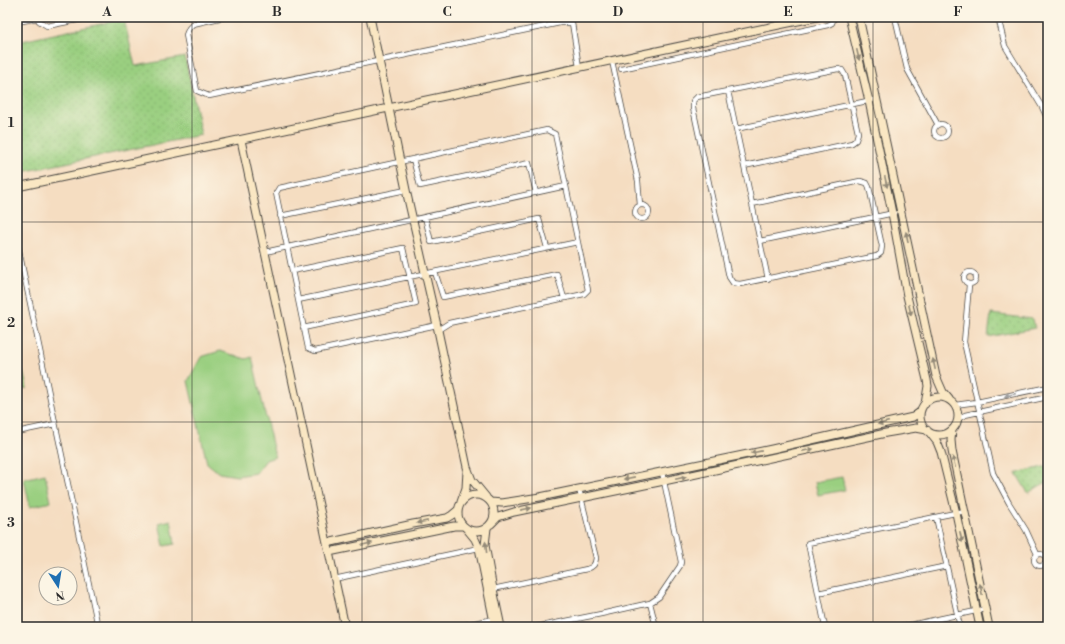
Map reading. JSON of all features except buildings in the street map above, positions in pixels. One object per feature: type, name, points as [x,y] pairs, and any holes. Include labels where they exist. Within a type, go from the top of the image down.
[{"type":"street","points":[[17,22],[38,17],[39,21],[47,26],[93,17]]},
{"type":"street","points":[[224,17],[193,24],[189,28],[186,35],[197,91],[208,96],[560,23],[572,23]]},
{"type":"street","points":[[370,17],[406,190],[414,220],[467,467],[472,480],[494,508],[493,519],[489,526],[485,545],[501,627]]},
{"type":"street","points":[[558,17],[560,23]]},
{"type":"street","points":[[568,17],[572,23],[580,67]]},
{"type":"street","points":[[17,187],[817,17]]},
{"type":"street","points":[[621,69],[828,25],[832,23],[834,17]]},
{"type":"street","points":[[849,17],[869,101],[907,296],[927,380],[928,386],[925,404]]},
{"type":"street","points":[[329,552],[454,526],[464,527],[476,531],[489,526],[498,517],[514,512],[886,433],[916,428],[936,435],[942,435],[952,430],[958,419],[957,410],[955,405],[943,392],[936,376],[859,17]]},
{"type":"street","points":[[895,17],[907,70],[938,125]]},
{"type":"street","points":[[998,17],[1005,46],[1042,107],[1048,120]]},
{"type":"street","points":[[612,61],[638,181],[640,205]]},
{"type":"street","points":[[744,166],[852,143],[856,140],[858,133],[846,75],[842,70],[838,69],[697,97],[693,101],[729,276],[733,283],[740,284],[877,256],[881,253],[882,246],[867,183],[860,181],[752,204]]},
{"type":"street","points":[[728,91],[768,279]]},
{"type":"street","points":[[736,129],[877,99]]},
{"type":"street","points":[[547,130],[555,134],[588,290],[584,294],[315,352],[308,348],[280,216],[276,193],[278,188],[400,162],[547,130]]},
{"type":"street","points":[[241,140],[345,627]]},
{"type":"street","points":[[413,159],[420,186],[529,163],[536,193]]},
{"type":"street","points":[[265,252],[566,186]]},
{"type":"street","points":[[280,216],[406,190]]},
{"type":"street","points":[[760,241],[901,211]]},
{"type":"street","points":[[425,217],[431,242],[539,219],[547,248]]},
{"type":"street","points":[[17,241],[98,627]]},
{"type":"street","points":[[298,300],[578,242]]},
{"type":"street","points":[[1048,244],[1046,255],[1048,256]]},
{"type":"street","points":[[292,272],[403,248],[416,304],[304,328]]},
{"type":"street","points":[[435,272],[443,297],[557,274],[564,298]]},
{"type":"street","points":[[969,285],[964,342],[993,473],[1026,530],[1037,554]]},
{"type":"street","points":[[437,325],[449,323]]},
{"type":"street","points":[[955,405],[977,402],[1048,387]]},
{"type":"street","points":[[461,502],[470,495],[476,494],[489,500],[502,503],[540,497],[772,449],[913,417],[920,412],[925,404],[930,400],[936,397],[948,399]]},
{"type":"street","points":[[958,419],[965,415],[1048,397]]},
{"type":"street","points":[[920,412],[921,422],[937,442],[941,452],[956,513],[980,627]]},
{"type":"street","points":[[17,432],[55,424]]},
{"type":"street","points":[[952,430],[952,451],[989,627]]},
{"type":"street","points":[[467,467],[466,488],[458,510],[459,519],[475,539],[479,548],[495,627]]},
{"type":"street","points":[[536,627],[650,603],[659,597],[680,566],[681,562],[662,472]]},
{"type":"street","points":[[493,589],[587,569],[595,564],[596,558],[579,489]]},
{"type":"street","points":[[327,543],[447,518],[458,510]]},
{"type":"street","points":[[825,627],[808,543],[965,511]]},
{"type":"street","points":[[936,517],[960,627]]},
{"type":"street","points":[[334,579],[479,548]]},
{"type":"street","points":[[818,593],[947,566]]},
{"type":"street","points":[[650,603],[656,627]]},
{"type":"street","points":[[901,627],[985,609]]},
{"type":"street","points":[[456,627],[494,619]]},
{"type":"street","points":[[17,622],[19,627]]},
{"type":"green space","points":[[124,19],[135,66],[185,57],[201,135],[17,173],[17,42]]},
{"type":"green space","points":[[991,314],[1033,319],[1035,328],[988,337]]},
{"type":"green space","points":[[220,351],[246,359],[252,357],[275,457],[266,460],[256,473],[237,476],[219,473],[207,463],[188,381],[201,357]]},
{"type":"green space","points":[[20,359],[27,388],[17,390],[17,360]]},
{"type":"green space","points":[[1048,466],[1048,481],[1028,493],[1016,473]]},
{"type":"green space","points":[[45,474],[51,502],[30,507],[24,479]]},
{"type":"green space","points":[[842,477],[845,490],[818,495],[815,482]]},
{"type":"green space","points":[[171,520],[175,544],[164,546],[159,523]]}]
